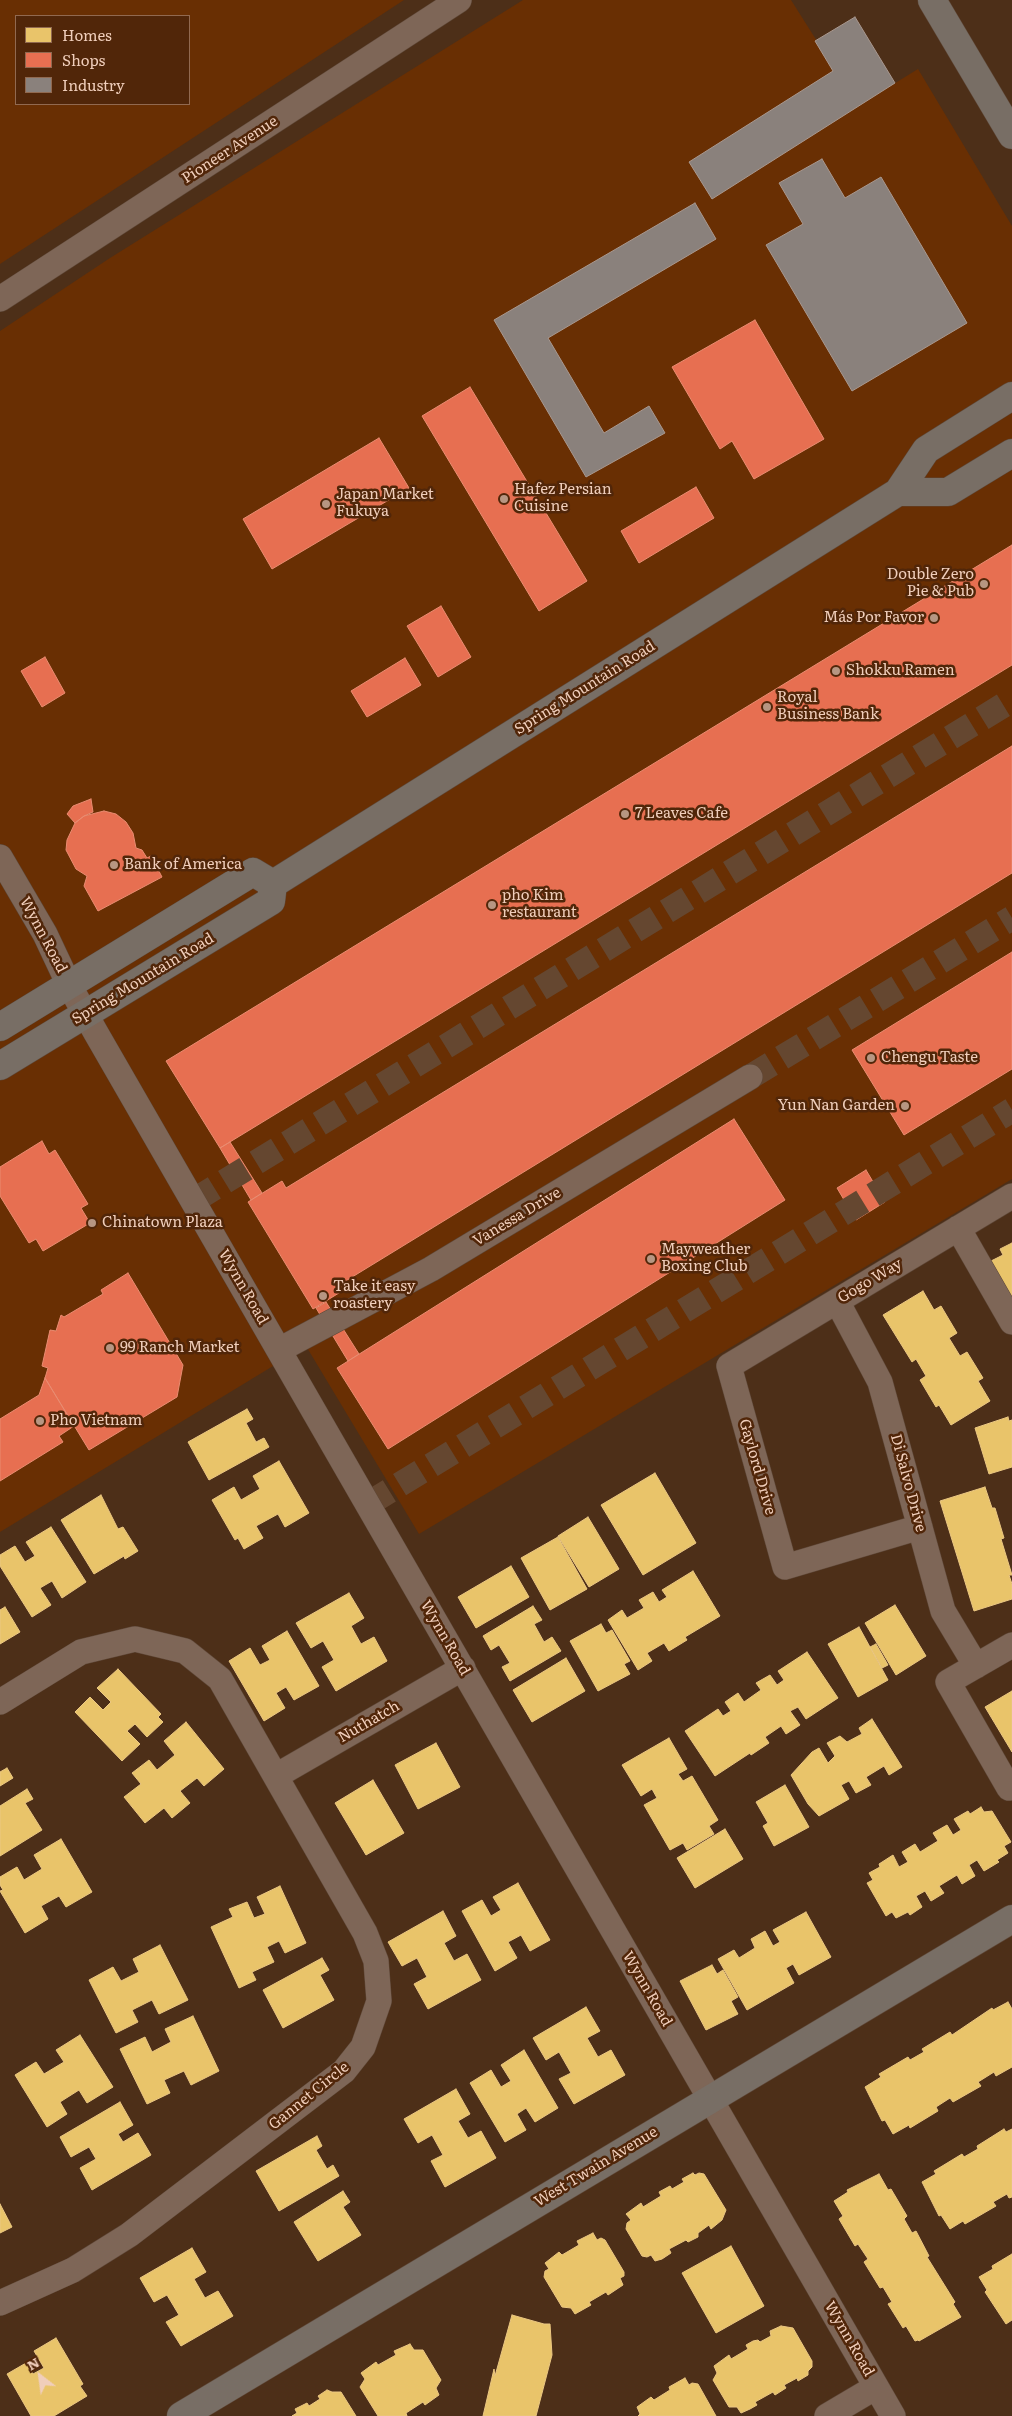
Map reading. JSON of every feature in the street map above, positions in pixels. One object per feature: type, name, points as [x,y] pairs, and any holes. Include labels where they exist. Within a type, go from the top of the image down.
[{"type":"main road","points":[[932,0],[1012,135]]},
{"type":"main road","name":"Spring Mountain Road","points":[[0,1066],[272,901],[272,884],[898,492],[926,450],[1012,396]]},
{"type":"main road","points":[[898,492],[948,492],[1012,453]]},
{"type":"main road","points":[[0,1027],[253,872],[272,884]]},
{"type":"main road","name":"West Twain Avenue","points":[[190,2414],[710,2098],[1012,1919]]},
{"type":"street","name":"Pioneer Avenue","points":[[0,299],[459,0]]},
{"type":"street","name":"Wynn Road","points":[[0,857],[45,934],[69,985],[893,2416]]},
{"type":"street","name":"Vanessa Drive","points":[[279,1350],[431,1269],[750,1078]]},
{"type":"street","name":"Gogo Way","points":[[729,1366],[1012,1196]]},
{"type":"street","points":[[958,1228],[1012,1322]]},
{"type":"street","name":"Di Salvo Drive","points":[[837,1301],[880,1382],[943,1611],[976,1666]]},
{"type":"street","name":"Gaylord Drive","points":[[729,1366],[786,1567],[920,1527]]},
{"type":"street","name":"Gannet Circle","points":[[0,1702],[81,1652],[135,1639],[185,1651],[220,1679],[365,1933],[376,1961],[379,2001],[363,2047],[344,2070],[129,2235],[73,2270],[0,2303]]},
{"type":"street","points":[[1011,1787],[948,1682],[1012,1645]]},
{"type":"street","name":"Nuthatch","points":[[276,1776],[462,1668]]},
{"type":"street","points":[[827,2416],[876,2387]]},
{"type":"shaded area","points":[[0,0],[404,0],[0,264]]},
{"type":"shaded area","points":[[523,0],[791,0],[858,106],[918,69],[1012,226],[1012,1179],[419,1534],[306,1346],[0,1532],[0,331],[110,258]]},
{"type":"building: Homes","points":[[1012,1243],[1012,1303],[985,1264],[1003,1255],[1000,1249]]},
{"type":"building: Homes","points":[[923,1291],[934,1310],[941,1306],[957,1333],[949,1338],[960,1356],[967,1352],[983,1378],[978,1381],[990,1401],[951,1425],[939,1405],[936,1407],[920,1380],[926,1376],[916,1359],[912,1362],[883,1315]]},
{"type":"building: Homes","points":[[247,1409],[253,1419],[246,1423],[256,1442],[264,1438],[269,1447],[209,1480],[188,1442]]},
{"type":"building: Homes","points":[[1008,1417],[1009,1421],[1012,1420],[1012,1467],[989,1474],[975,1428]]},
{"type":"building: Homes","points":[[279,1461],[309,1513],[285,1527],[278,1514],[256,1526],[263,1538],[244,1549],[238,1538],[235,1540],[212,1500],[234,1487],[241,1500],[260,1489],[253,1476]]},
{"type":"building: Homes","points":[[655,1473],[696,1543],[643,1575],[601,1505]]},
{"type":"building: Homes","points":[[985,1487],[992,1508],[995,1508],[1004,1538],[1001,1539],[1012,1575],[1009,1575],[1012,1584],[1012,1599],[974,1611],[940,1501]]},
{"type":"building: Homes","points":[[101,1495],[118,1529],[123,1527],[138,1551],[125,1559],[124,1556],[94,1574],[61,1520]]},
{"type":"building: Homes","points":[[588,1517],[619,1569],[589,1587],[558,1536]]},
{"type":"building: Homes","points":[[51,1527],[86,1582],[62,1598],[52,1581],[40,1588],[51,1605],[32,1617],[0,1566],[0,1555],[15,1546],[25,1562],[35,1556],[26,1542]]},
{"type":"building: Homes","points":[[558,1537],[587,1589],[550,1610],[521,1558]]},
{"type":"building: Homes","points":[[511,1566],[529,1597],[476,1628],[458,1597]]},
{"type":"building: Homes","points":[[693,1571],[720,1616],[685,1637],[687,1640],[669,1651],[664,1643],[647,1653],[652,1661],[638,1670],[608,1620],[622,1610],[627,1618],[644,1608],[639,1600],[653,1592],[659,1602],[667,1597],[662,1590]]},
{"type":"building: Homes","points":[[349,1593],[364,1618],[351,1626],[361,1644],[374,1637],[387,1661],[336,1691],[322,1667],[334,1660],[323,1641],[311,1648],[296,1623]]},
{"type":"building: Homes","points":[[895,1605],[926,1656],[896,1675],[865,1623]]},
{"type":"building: Homes","points":[[533,1606],[542,1620],[534,1624],[544,1642],[552,1637],[561,1651],[510,1681],[502,1667],[510,1663],[499,1645],[491,1650],[483,1636]]},
{"type":"building: Homes","points":[[5,1607],[20,1632],[0,1644],[0,1610]]},
{"type":"building: Homes","points":[[601,1624],[606,1633],[612,1630],[630,1661],[624,1664],[630,1674],[598,1691],[570,1641]]},
{"type":"building: Homes","points":[[859,1627],[888,1680],[858,1697],[828,1644]]},
{"type":"building: Homes","points":[[287,1631],[319,1686],[294,1700],[286,1687],[276,1693],[285,1708],[264,1721],[229,1661],[250,1648],[260,1665],[270,1660],[262,1646]]},
{"type":"building: Homes","points":[[876,1644],[888,1665],[882,1668],[870,1647]]},
{"type":"building: Homes","points":[[807,1652],[838,1698],[806,1719],[798,1707],[790,1711],[800,1725],[786,1734],[781,1726],[765,1737],[769,1743],[715,1776],[685,1731],[718,1709],[723,1716],[731,1711],[725,1702],[738,1693],[744,1702],[761,1690],[756,1683],[770,1675],[777,1685],[784,1680],[778,1671]]},
{"type":"building: Homes","points":[[566,1658],[585,1691],[532,1722],[513,1690]]},
{"type":"building: Homes","points":[[118,1669],[161,1714],[158,1717],[163,1722],[147,1737],[135,1724],[127,1731],[140,1744],[122,1761],[75,1712],[90,1697],[103,1710],[111,1702],[97,1688]]},
{"type":"building: Homes","points":[[1012,1691],[1012,1752],[985,1707]]},
{"type":"building: Homes","points":[[872,1719],[902,1767],[889,1775],[884,1766],[866,1777],[871,1785],[856,1793],[849,1781],[841,1785],[849,1799],[819,1816],[808,1804],[791,1775],[812,1752],[819,1748],[828,1763],[835,1756],[827,1743],[840,1736],[847,1742],[862,1734],[859,1728]]},
{"type":"building: Homes","points":[[186,1722],[224,1769],[204,1786],[197,1778],[180,1791],[190,1803],[172,1818],[164,1808],[145,1823],[124,1797],[141,1784],[132,1773],[149,1760],[157,1770],[175,1755],[164,1741]]},
{"type":"building: Homes","points":[[669,1738],[687,1769],[678,1774],[683,1781],[692,1776],[718,1820],[709,1826],[714,1834],[687,1850],[683,1843],[670,1850],[644,1805],[657,1798],[652,1789],[641,1796],[622,1765]]},
{"type":"building: Homes","points":[[436,1743],[460,1787],[418,1809],[395,1765]]},
{"type":"building: Homes","points":[[7,1768],[13,1778],[0,1786],[0,1772]]},
{"type":"building: Homes","points":[[373,1780],[404,1833],[366,1855],[335,1803]]},
{"type":"building: Homes","points":[[785,1785],[809,1827],[774,1846],[763,1826],[768,1823],[756,1802]]},
{"type":"building: Homes","points":[[27,1789],[33,1799],[25,1803],[42,1830],[0,1856],[0,1806]]},
{"type":"building: Homes","points":[[981,1807],[984,1812],[992,1811],[1011,1842],[1004,1846],[1008,1853],[997,1860],[999,1862],[984,1871],[977,1860],[969,1865],[975,1876],[962,1884],[957,1875],[939,1886],[944,1893],[931,1901],[925,1891],[916,1896],[922,1907],[910,1915],[908,1912],[896,1918],[892,1912],[886,1916],[867,1883],[873,1880],[869,1873],[880,1867],[879,1864],[893,1855],[899,1867],[908,1862],[902,1852],[915,1844],[920,1852],[938,1841],[933,1833],[947,1825],[953,1835],[961,1830],[954,1819],[968,1811],[970,1814]]},
{"type":"building: Homes","points":[[725,1829],[743,1859],[695,1888],[677,1858]]},
{"type":"building: Homes","points":[[61,1839],[92,1892],[66,1907],[59,1896],[41,1906],[48,1919],[25,1933],[0,1891],[3,1890],[0,1885],[0,1877],[17,1867],[24,1880],[42,1869],[34,1855]]},
{"type":"building: Homes","points":[[518,1883],[550,1940],[530,1951],[521,1935],[508,1942],[517,1958],[495,1971],[462,1911],[482,1900],[491,1916],[501,1910],[493,1897]]},
{"type":"building: Homes","points":[[280,1886],[306,1943],[285,1953],[279,1941],[267,1947],[274,1962],[252,1972],[256,1980],[239,1988],[211,1927],[233,1917],[229,1909],[247,1902],[254,1918],[265,1914],[257,1897]]},
{"type":"building: Homes","points":[[443,1911],[456,1936],[444,1943],[454,1961],[467,1954],[481,1980],[428,2009],[414,1984],[427,1977],[417,1958],[402,1966],[388,1942]]},
{"type":"building: Homes","points":[[806,1912],[831,1957],[799,1975],[793,1964],[786,1968],[794,1983],[747,2010],[718,1959],[734,1950],[739,1958],[755,1948],[751,1939],[765,1931],[773,1946],[780,1942],[773,1930]]},
{"type":"building: Homes","points":[[160,1945],[188,2000],[159,2014],[152,2000],[132,2010],[138,2022],[116,2033],[89,1980],[113,1967],[121,1981],[139,1972],[133,1959]]},
{"type":"building: Homes","points":[[322,1958],[329,1970],[320,1975],[334,2000],[283,2028],[263,1990]]},
{"type":"building: Homes","points":[[712,1965],[717,1974],[723,1970],[738,1997],[731,2001],[738,2014],[706,2030],[680,1981]]},
{"type":"building: Homes","points":[[1008,2002],[1012,2009],[1012,2067],[996,2076],[994,2072],[978,2082],[981,2086],[953,2102],[950,2098],[936,2107],[938,2111],[910,2128],[909,2125],[893,2134],[885,2120],[882,2121],[865,2087],[881,2077],[879,2074],[908,2057],[910,2060],[924,2052],[922,2049],[950,2032],[952,2035],[992,2008],[993,2010]]},
{"type":"building: Homes","points":[[586,2007],[600,2031],[587,2038],[598,2057],[611,2050],[625,2075],[574,2104],[559,2079],[571,2073],[559,2052],[546,2060],[533,2038]]},
{"type":"building: Homes","points":[[193,2016],[219,2071],[191,2085],[184,2071],[164,2080],[170,2093],[147,2104],[120,2049],[145,2037],[152,2052],[171,2042],[165,2029]]},
{"type":"building: Homes","points":[[80,2035],[113,2087],[87,2103],[79,2090],[60,2102],[67,2114],[47,2127],[15,2075],[36,2062],[44,2074],[64,2062],[56,2050]]},
{"type":"building: Homes","points":[[524,2050],[558,2108],[535,2122],[526,2108],[517,2114],[526,2130],[505,2142],[470,2083],[491,2070],[501,2087],[511,2081],[501,2065]]},
{"type":"building: Homes","points":[[456,2089],[470,2114],[458,2121],[468,2138],[481,2131],[496,2158],[445,2187],[431,2161],[443,2155],[432,2135],[418,2143],[404,2119]]},
{"type":"building: Homes","points":[[120,2102],[133,2125],[118,2134],[123,2142],[138,2133],[151,2155],[92,2190],[80,2168],[96,2159],[89,2147],[71,2157],[60,2137]]},
{"type":"building: Homes","points":[[1004,2129],[1006,2132],[1012,2129],[1012,2197],[1009,2198],[1007,2194],[993,2202],[996,2206],[965,2224],[963,2221],[950,2229],[941,2215],[939,2216],[922,2182],[936,2174],[934,2171],[962,2154],[964,2157],[978,2149],[977,2146]]},
{"type":"building: Homes","points":[[317,2136],[322,2146],[316,2150],[327,2169],[333,2165],[339,2176],[279,2211],[256,2171]]},
{"type":"building: Homes","points":[[693,2173],[695,2175],[699,2173],[704,2174],[726,2210],[722,2220],[711,2229],[709,2225],[698,2233],[698,2237],[688,2242],[686,2240],[669,2249],[671,2253],[662,2259],[655,2261],[651,2255],[647,2257],[642,2256],[626,2229],[627,2223],[631,2220],[626,2214],[641,2203],[643,2207],[661,2196],[659,2192],[670,2186],[672,2189],[684,2182],[682,2179]]},
{"type":"building: Homes","points":[[879,2174],[888,2190],[891,2189],[907,2216],[904,2219],[912,2233],[916,2231],[929,2256],[927,2257],[955,2302],[953,2304],[961,2317],[919,2341],[915,2341],[906,2326],[903,2328],[888,2304],[892,2302],[883,2287],[880,2288],[864,2262],[868,2259],[858,2244],[855,2246],[839,2219],[843,2216],[834,2201],[848,2192],[847,2190]]},
{"type":"building: Homes","points":[[343,2191],[350,2202],[343,2207],[361,2235],[318,2261],[294,2222]]},
{"type":"building: Homes","points":[[0,2204],[12,2227],[0,2233]]},
{"type":"building: Homes","points":[[593,2233],[597,2240],[601,2238],[605,2240],[624,2272],[624,2276],[620,2278],[623,2285],[608,2295],[606,2292],[589,2302],[591,2305],[575,2314],[571,2308],[562,2307],[544,2277],[545,2271],[549,2269],[545,2263],[559,2252],[562,2255],[579,2245],[577,2241]]},
{"type":"building: Homes","points":[[731,2246],[764,2306],[716,2333],[682,2273]]},
{"type":"building: Homes","points":[[192,2248],[206,2272],[194,2279],[205,2298],[218,2291],[233,2316],[181,2346],[166,2322],[179,2315],[167,2295],[154,2302],[140,2278]]},
{"type":"building: Homes","points":[[1012,2254],[1012,2320],[1006,2324],[985,2292],[987,2290],[979,2277],[993,2269],[992,2266]]},
{"type":"building: Homes","points":[[512,2315],[550,2324],[552,2355],[536,2416],[483,2416],[494,2369],[495,2376]]},
{"type":"building: Homes","points":[[781,2326],[793,2328],[812,2361],[812,2367],[808,2371],[808,2375],[798,2381],[797,2378],[784,2385],[786,2388],[775,2395],[773,2392],[755,2402],[757,2405],[741,2413],[737,2407],[729,2407],[713,2380],[717,2373],[714,2366],[729,2355],[731,2359],[748,2349],[746,2345],[753,2341],[758,2340],[760,2342],[771,2336],[770,2331]]},
{"type":"building: Homes","points":[[56,2338],[83,2384],[80,2386],[87,2396],[54,2416],[31,2416],[7,2374],[26,2363],[33,2374],[44,2368],[34,2351]]},
{"type":"building: Homes","points":[[410,2344],[414,2350],[423,2350],[441,2380],[436,2388],[439,2395],[425,2405],[423,2402],[406,2413],[407,2416],[378,2416],[360,2387],[365,2379],[361,2373],[376,2362],[378,2365],[396,2355],[394,2351]]},
{"type":"building: Homes","points":[[685,2378],[689,2385],[692,2383],[698,2384],[716,2416],[638,2416],[640,2414],[637,2407],[651,2397],[654,2400],[670,2390],[669,2387]]},
{"type":"building: Homes","points":[[327,2390],[341,2392],[356,2416],[292,2416],[297,2413],[295,2409],[307,2403],[309,2406],[320,2399],[318,2396]]},
{"type":"building: Shops","points":[[755,320],[824,439],[754,479],[732,441],[720,449],[672,367]]},
{"type":"building: Shops","name":"Hafez Persian Cuisine","points":[[470,387],[587,581],[539,611],[422,416]]},
{"type":"building: Shops","name":"Japan Market Fukuya","points":[[379,438],[409,488],[272,569],[243,519]]},
{"type":"building: Shops","points":[[696,487],[714,518],[639,563],[621,531]]},
{"type":"building: Shops","points":[[1012,545],[1012,665],[220,1148],[166,1061]]},
{"type":"building: Shops","points":[[441,606],[471,657],[438,677],[407,626]]},
{"type":"building: Shops","points":[[45,657],[65,693],[42,707],[21,671]]},
{"type":"building: Shops","points":[[405,658],[421,685],[367,717],[351,691]]},
{"type":"building: Shops","points":[[1012,746],[1012,873],[344,1282],[347,1288],[313,1309],[248,1202],[282,1181],[286,1188]]},
{"type":"building: Shops","points":[[91,799],[93,812],[75,823],[67,814],[73,806]]},
{"type":"building: Shops","name":"Bank of America","points":[[104,811],[116,814],[126,822],[133,833],[136,848],[142,850],[147,858],[151,856],[162,877],[98,911],[84,886],[87,876],[76,869],[66,850],[67,840],[75,823],[84,816]]},
{"type":"building: Shops","points":[[1012,952],[1012,1069],[904,1135],[852,1050]]},
{"type":"building: Shops","points":[[734,1119],[785,1200],[388,1449],[337,1368]]},
{"type":"building: Shops","points":[[42,1141],[49,1154],[55,1150],[88,1204],[81,1208],[90,1223],[43,1251],[36,1239],[29,1243],[0,1196],[0,1167]]},
{"type":"building: Shops","points":[[230,1142],[262,1193],[251,1200],[220,1148]]},
{"type":"building: Shops","points":[[866,1170],[885,1202],[856,1220],[837,1188]]},
{"type":"building: Shops","name":"99 Ranch Market","points":[[128,1273],[183,1365],[177,1397],[89,1450],[45,1378],[48,1368],[42,1366],[50,1330],[56,1331],[61,1315],[64,1317],[103,1294],[101,1290]]},
{"type":"building: Shops","points":[[326,1302],[359,1354],[348,1361],[316,1308]]},
{"type":"building: Shops","points":[[45,1378],[74,1426],[59,1436],[63,1442],[0,1481],[0,1419],[39,1395]]},
{"type":"building: Industry","points":[[855,17],[895,83],[712,199],[689,162],[833,71],[815,41]]},
{"type":"building: Industry","points":[[822,159],[845,198],[881,177],[967,323],[852,391],[766,245],[803,224],[779,183]]},
{"type":"building: Industry","points":[[695,203],[716,239],[548,338],[604,433],[649,406],[665,433],[586,477],[494,320]]},
{"type":"tunnel","points":[[193,1201],[1012,700]]},
{"type":"tunnel","points":[[750,1077],[1012,918]]},
{"type":"tunnel","points":[[368,1504],[1012,1110]]},
{"type":"place","name":"Hafez Persian Cuisine","points":[[504,499]]},
{"type":"place","name":"Japan Market Fukuya","points":[[326,504]]},
{"type":"place","name":"Double Zero Pie & Pub","points":[[984,584]]},
{"type":"place","name":"Más Por Favor","points":[[934,618]]},
{"type":"place","name":"Shokku Ramen","points":[[836,671]]},
{"type":"place","name":"Royal Business Bank","points":[[767,707]]},
{"type":"place","name":"7 Leaves Cafe","points":[[625,814]]},
{"type":"place","name":"Bank of America","points":[[114,865]]},
{"type":"place","name":"pho Kim restaurant","points":[[492,905]]},
{"type":"place","name":"Chengu Taste","points":[[871,1058]]},
{"type":"place","name":"Yun Nan Garden","points":[[905,1106]]},
{"type":"place","name":"Chinatown Plaza","points":[[92,1223]]},
{"type":"place","name":"Mayweather Boxing Club","points":[[651,1259]]},
{"type":"place","name":"Take it easy roastery","points":[[323,1296]]},
{"type":"place","name":"99 Ranch Market","points":[[110,1348]]},
{"type":"place","name":"Pho Vietnam","points":[[40,1421]]}]
